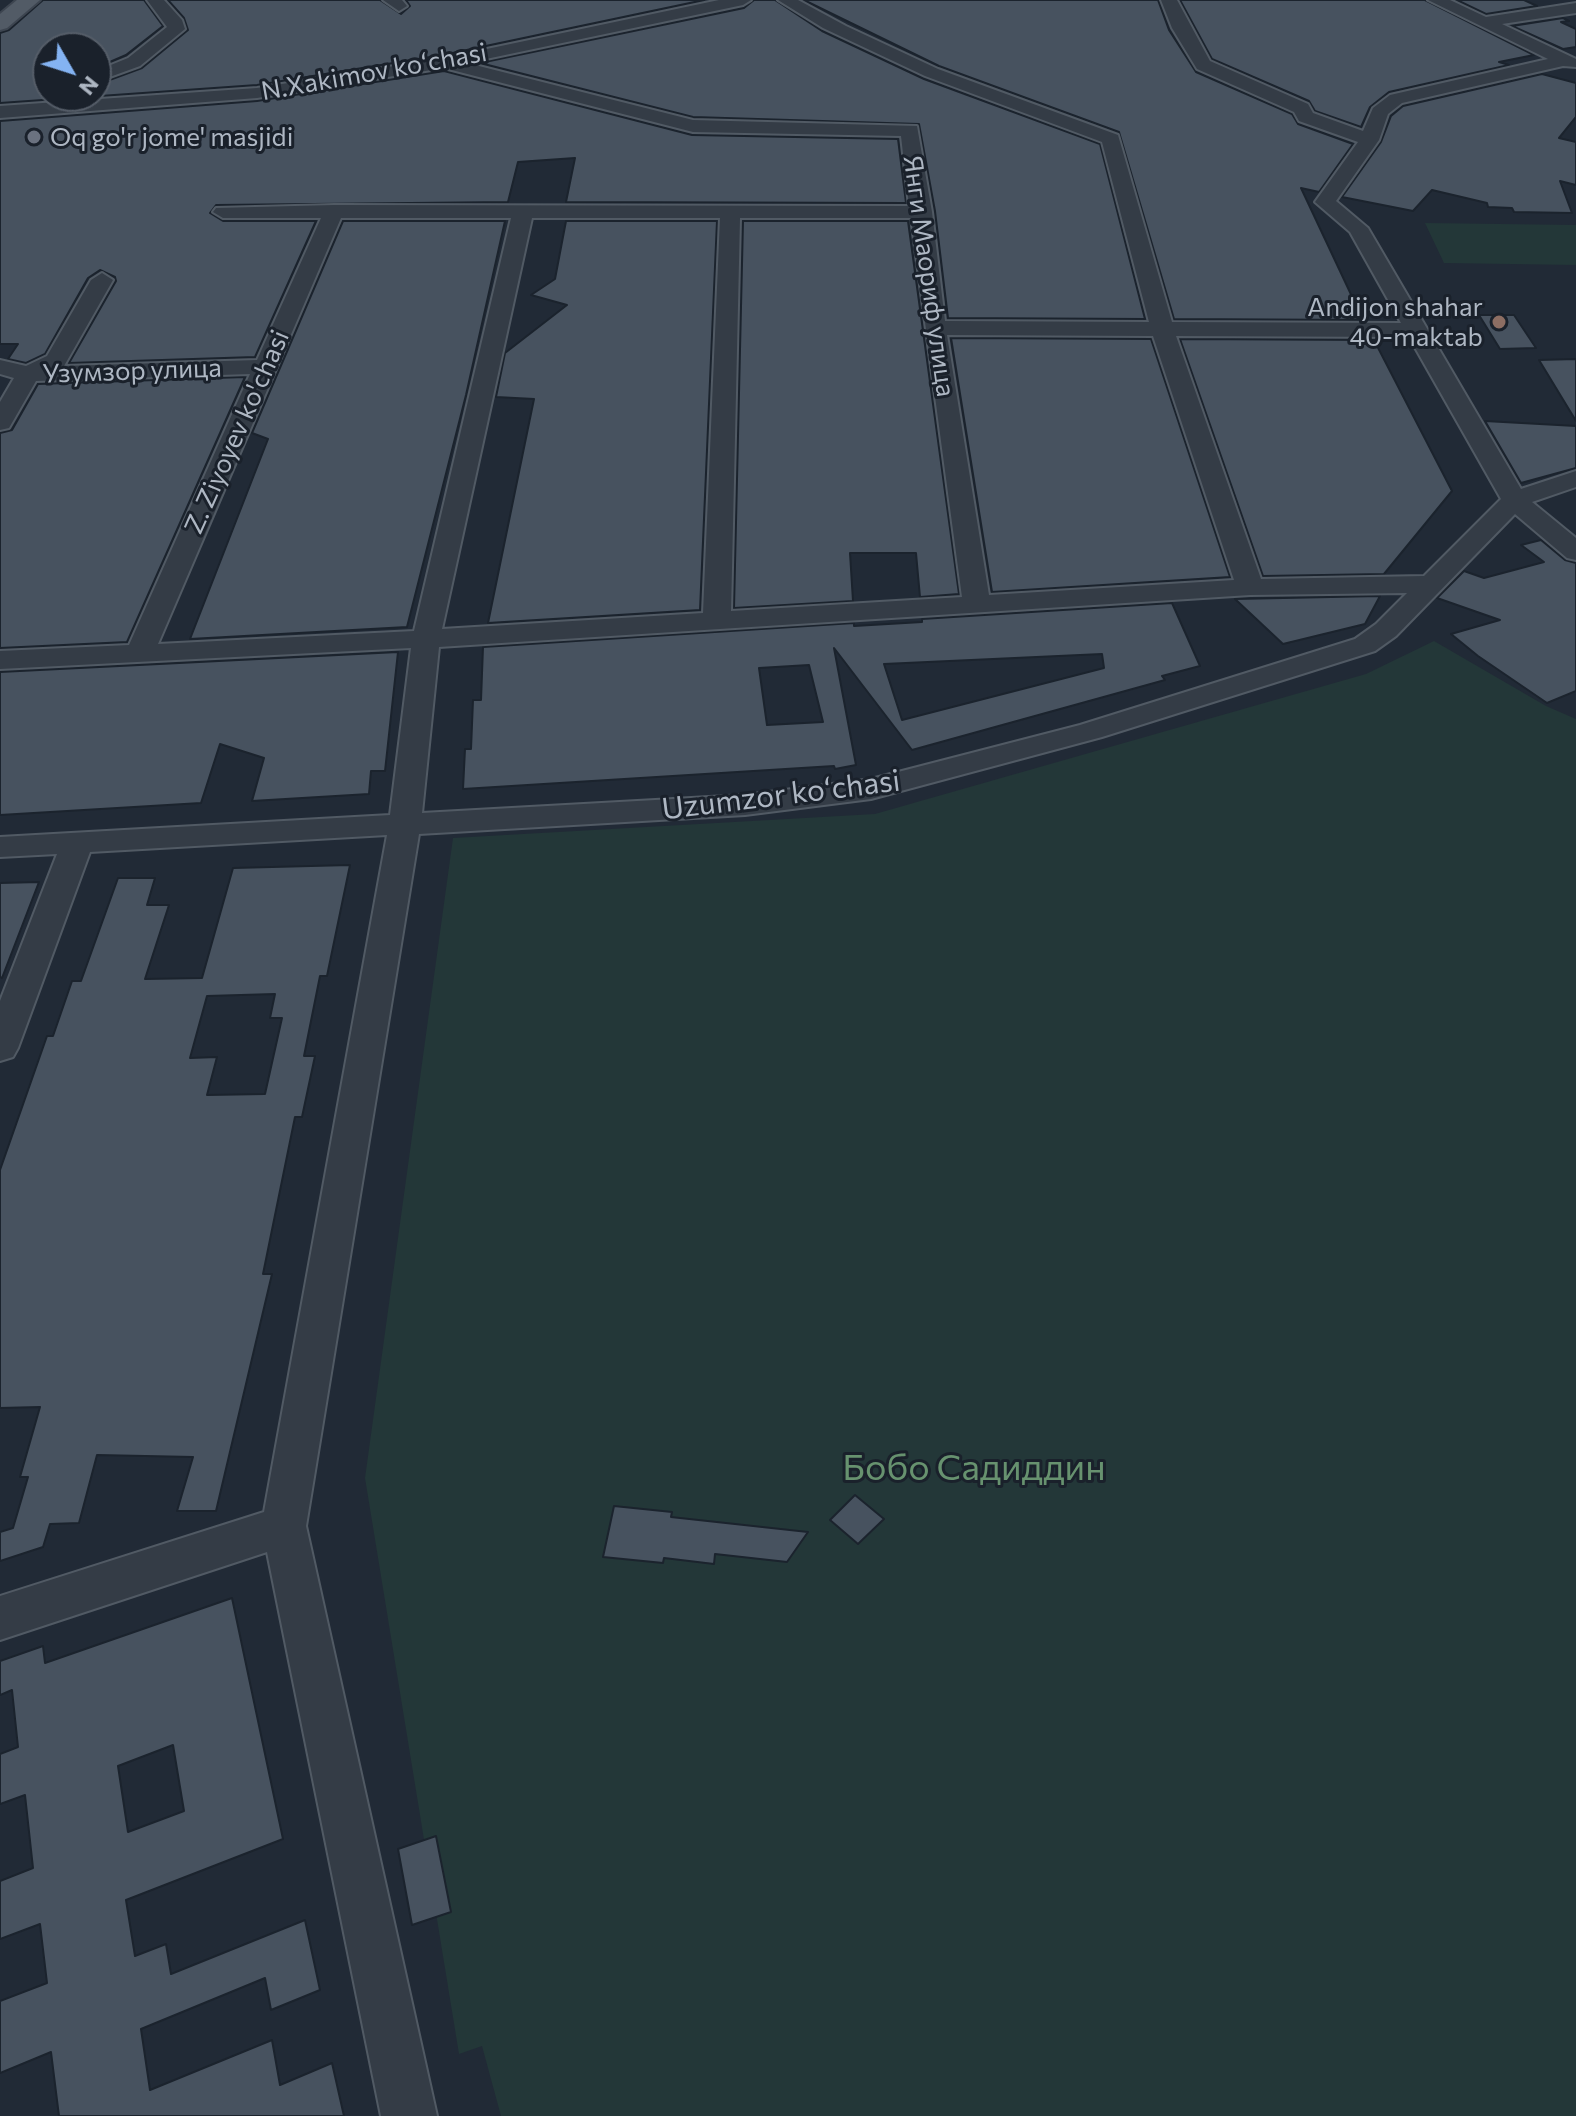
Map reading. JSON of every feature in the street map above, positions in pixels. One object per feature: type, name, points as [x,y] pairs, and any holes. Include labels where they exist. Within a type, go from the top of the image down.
[{"type":"main road","points":[[0,24],[30,0]]},
{"type":"street","points":[[112,71],[134,62],[176,29],[176,24],[155,0]]},
{"type":"street","name":"N.Xakimov koʻchasi","points":[[0,112],[257,93],[444,63],[743,0]]},
{"type":"street","points":[[786,0],[811,16],[993,99],[1111,139],[1163,331],[1250,587]]},
{"type":"street","points":[[1169,0],[1203,65],[1301,108],[1306,117],[1369,140]]},
{"type":"street","points":[[1436,0],[1569,63]]},
{"type":"street","points":[[1484,22],[1576,8]]},
{"type":"street","name":"Янги Маориф улица","points":[[444,63],[693,126],[910,130],[935,328],[977,606]]},
{"type":"street","points":[[1569,63],[1396,99],[1380,112],[1369,140],[1325,202],[1358,228],[1514,500],[1576,552]]},
{"type":"street","name":"Z. Ziyoyev ko'chasi","points":[[140,652],[334,211]]},
{"type":"street","points":[[409,2116],[284,1526],[405,825],[426,639],[523,211]]},
{"type":"street","points":[[223,212],[922,212]]},
{"type":"street","points":[[717,620],[730,213]]},
{"type":"street","points":[[0,423],[28,374],[56,361],[102,280]]},
{"type":"street","points":[[935,328],[1414,330]]},
{"type":"street","name":"Узумзор улица","points":[[0,367],[28,374],[265,367]]},
{"type":"street","name":"Uzumzor koʻchasi","points":[[0,847],[745,805],[871,789],[932,775],[1091,731],[1351,651],[1386,630],[1514,500],[1576,479]]},
{"type":"street","points":[[0,660],[426,639],[1250,587],[1429,584]]},
{"type":"street","points":[[0,1048],[77,843]]},
{"type":"street","points":[[0,1618],[284,1526]]},
{"type":"green space","points":[[1425,223],[1576,225],[1576,265],[1444,263]]},
{"type":"green space","name":"Бобо Садиддин","points":[[1434,641],[1546,706],[1576,719],[1576,2116],[501,2116],[482,2046],[459,2054],[365,1478],[453,838],[875,814],[1366,674]]},
{"type":"building","points":[[43,0],[144,0],[163,26],[126,55],[112,61],[112,32],[32,32],[32,101],[0,103],[0,33],[9,30]]},
{"type":"building","points":[[168,0],[380,0],[401,14],[410,6],[406,0],[704,0],[443,55],[257,85],[112,95],[112,79],[142,68],[188,30],[184,18]]},
{"type":"building","points":[[754,0],[775,0],[822,31],[924,79],[1100,144],[1145,319],[948,318],[935,211],[919,124],[693,117],[480,63],[744,8]]},
{"type":"building","points":[[804,0],[1158,0],[1169,30],[1196,72],[1292,114],[1298,124],[1353,144],[1319,192],[1301,188],[1363,320],[1174,319],[1119,132],[939,66]]},
{"type":"building","points":[[1180,0],[1425,0],[1534,55],[1499,62],[1509,65],[1389,92],[1370,107],[1361,127],[1315,111],[1309,101],[1212,59]]},
{"type":"building","points":[[1457,0],[1524,0],[1537,6],[1486,14]]},
{"type":"building","points":[[1563,18],[1569,21],[1561,22],[1576,29],[1576,47],[1563,49],[1512,26]]},
{"type":"building","points":[[444,71],[692,135],[898,139],[906,203],[566,202],[575,158],[518,162],[508,202],[216,205],[210,213],[223,221],[316,221],[255,357],[69,363],[116,281],[115,277],[100,270],[88,278],[45,354],[26,363],[8,359],[18,344],[0,344],[0,121],[257,101]]},
{"type":"building","points":[[1542,74],[1576,83],[1576,117],[1559,138],[1576,142],[1576,185],[1560,181],[1572,213],[1514,212],[1512,208],[1488,207],[1487,203],[1432,190],[1413,211],[1342,197],[1381,142],[1391,116],[1403,106]]},
{"type":"building","points":[[343,221],[505,221],[466,395],[407,627],[190,639],[268,439],[252,433]]},
{"type":"building","points":[[566,221],[717,221],[700,610],[488,623],[534,399],[496,397],[505,353],[567,305],[531,295],[555,279]]},
{"type":"building","points":[[743,221],[908,221],[959,594],[920,597],[916,553],[850,553],[853,601],[734,608]]},
{"type":"building","points":[[1479,315],[1514,315],[1536,348],[1500,349]]},
{"type":"building","points":[[951,338],[1151,339],[1230,577],[992,592]]},
{"type":"building","points":[[1180,339],[1374,340],[1452,491],[1384,574],[1263,576]]},
{"type":"building","points":[[1576,359],[1576,421],[1539,360]]},
{"type":"building","points":[[245,377],[127,642],[0,648],[0,433],[12,430],[38,384]]},
{"type":"building","points":[[1485,421],[1576,426],[1576,468],[1521,483]]},
{"type":"building","points":[[1541,540],[1565,560],[1576,563],[1576,691],[1547,703],[1451,634],[1500,620],[1437,598],[1464,571],[1484,578],[1544,562],[1521,545]]},
{"type":"building","points":[[1380,596],[1365,624],[1283,644],[1235,599]]},
{"type":"building","points":[[1172,603],[1200,666],[1162,676],[1165,680],[912,750],[834,648],[856,765],[835,769],[834,766],[463,789],[465,749],[471,749],[473,700],[481,700],[483,647],[854,623],[854,626],[922,622],[922,619]],"holes":[[[1102,654],[1104,668],[902,720],[884,664]],[[809,665],[823,722],[767,725],[759,668]]]},
{"type":"building","points":[[398,652],[385,771],[371,771],[369,794],[252,801],[264,758],[220,744],[201,803],[0,815],[0,672]]},
{"type":"building","points":[[350,865],[327,976],[320,976],[304,1056],[315,1056],[302,1117],[295,1117],[263,1274],[272,1274],[216,1511],[177,1511],[193,1457],[97,1455],[79,1523],[50,1524],[43,1547],[0,1561],[0,1532],[13,1528],[28,1477],[20,1477],[40,1407],[0,1408],[0,1170],[47,1036],[53,1036],[72,981],[81,981],[118,878],[155,878],[147,905],[169,905],[145,979],[202,978],[233,868]],"holes":[[[275,994],[270,1018],[282,1018],[265,1094],[207,1095],[217,1057],[190,1058],[207,996]]]},
{"type":"building","points":[[39,882],[2,978],[0,883]]},
{"type":"building","points":[[855,1495],[884,1519],[858,1544],[830,1520]]},
{"type":"building","points":[[614,1506],[672,1512],[671,1517],[808,1532],[787,1562],[715,1554],[714,1564],[664,1558],[663,1563],[603,1557]]},
{"type":"building","points":[[232,1598],[283,1839],[126,1900],[135,1956],[166,1944],[171,1974],[305,1920],[320,1990],[271,2010],[265,1978],[141,2029],[150,2090],[272,2040],[280,2085],[332,2063],[344,2116],[59,2116],[51,2052],[0,2073],[0,2001],[47,1983],[40,1924],[0,1939],[0,1881],[33,1868],[25,1795],[0,1804],[0,1754],[18,1747],[12,1690],[0,1695],[0,1661],[43,1646],[45,1663]],"holes":[[[173,1745],[184,1811],[128,1832],[118,1766]]]},
{"type":"building","points":[[436,1836],[451,1912],[412,1925],[398,1849]]},
{"type":"place","name":"Oq go'r jome' masjidi","points":[[34,137]]},
{"type":"place","name":"Andijon shahar 40-maktab","points":[[1499,322]]}]
